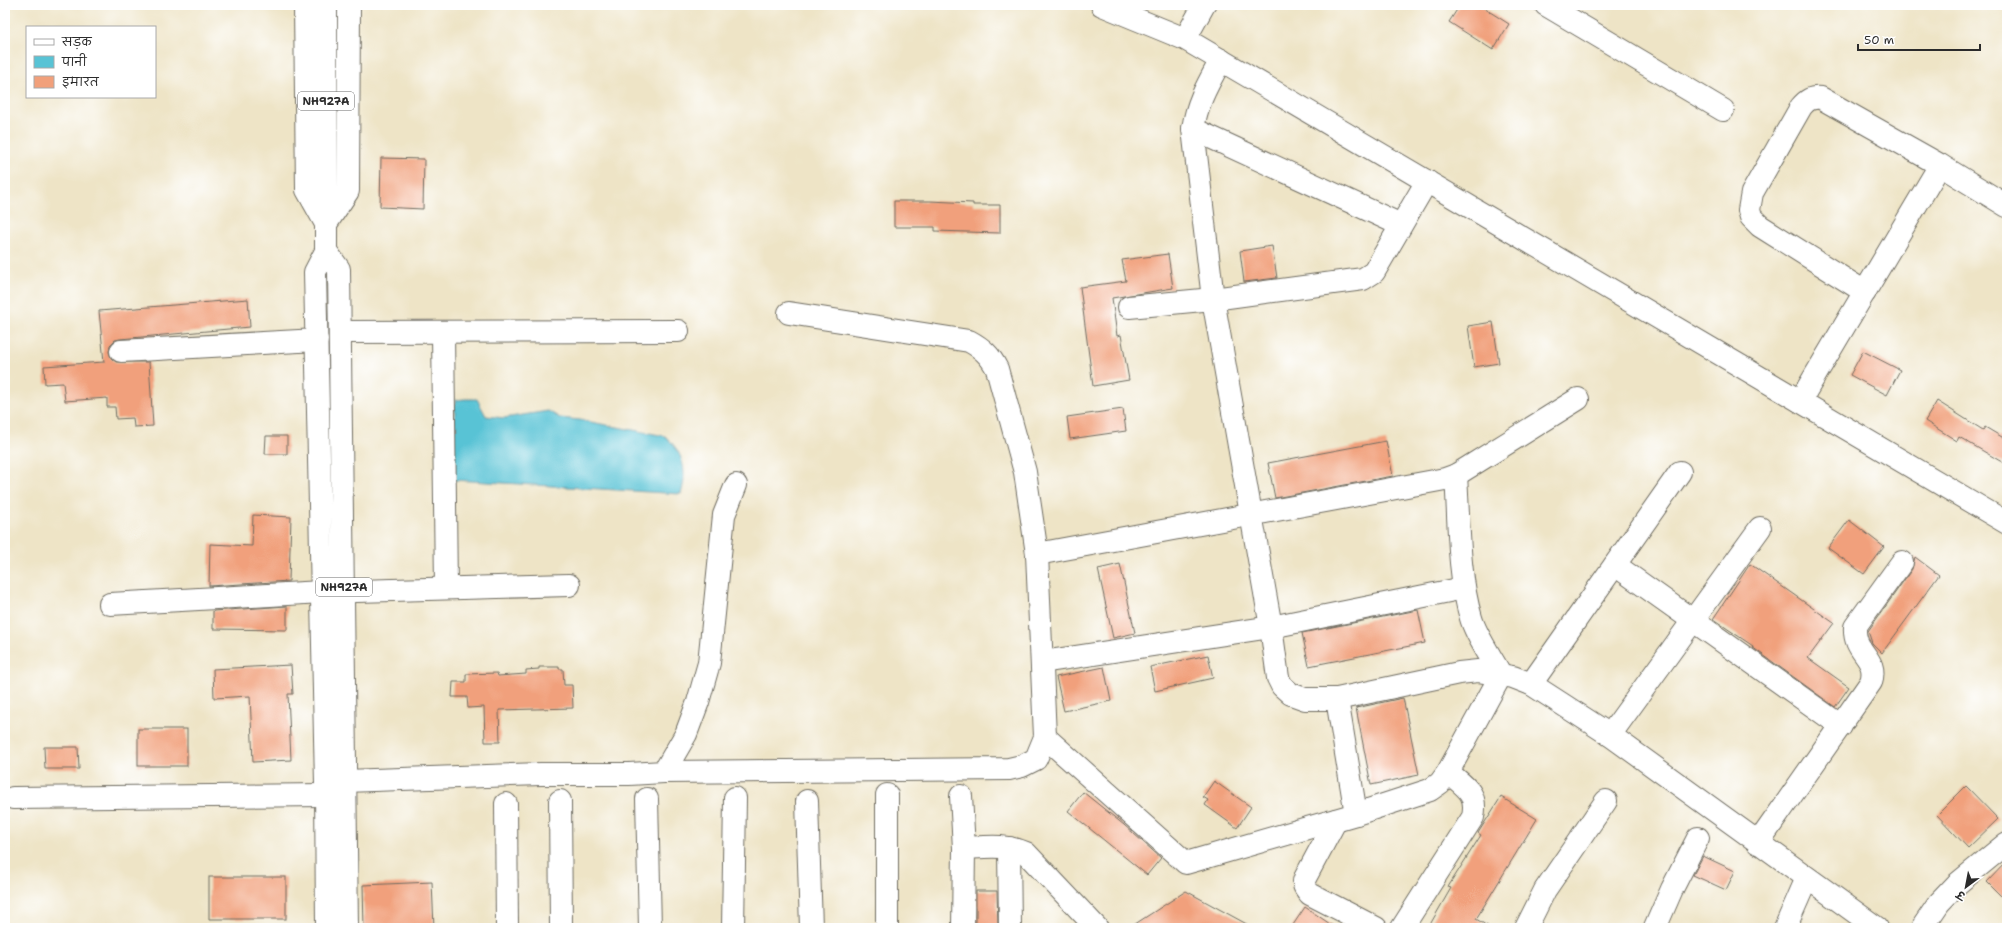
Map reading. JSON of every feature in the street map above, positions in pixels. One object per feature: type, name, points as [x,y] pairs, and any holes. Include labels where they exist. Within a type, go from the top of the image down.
[{"type":"main road","points":[[305,5],[308,190],[326,224],[348,191],[349,5]]},
{"type":"main road","name":"NH927A","points":[[326,5],[326,251],[316,272],[326,795],[327,928]]},
{"type":"main road","points":[[1102,5],[1185,39],[1221,60],[1420,192],[1800,401],[2007,523]]},
{"type":"main road","points":[[1185,39],[1204,5]]},
{"type":"main road","points":[[1546,5],[1723,110]]},
{"type":"main road","points":[[1221,60],[1200,99],[1196,110],[1193,129],[1213,298],[1271,628],[1278,678],[1282,686],[1291,694],[1305,699],[1337,699],[1459,673],[1478,671],[1513,677],[1531,684],[1610,735],[1877,928]]},
{"type":"main road","points":[[1865,292],[1760,226],[1751,217],[1749,202],[1752,193],[1801,107],[1808,100],[1814,97],[1821,98],[2007,206]]},
{"type":"main road","points":[[1193,129],[1401,224]]},
{"type":"main road","points":[[1800,401],[1940,166]]},
{"type":"main road","points":[[1129,307],[1363,279],[1374,272],[1420,192]]},
{"type":"main road","name":"NH927A","points":[[326,251],[339,269],[347,928]]},
{"type":"main road","points":[[345,781],[541,774],[1009,769],[1022,766],[1036,759],[1045,737],[1037,554],[1025,472],[999,376],[991,358],[982,348],[969,341],[789,313]]},
{"type":"main road","points":[[340,332],[678,331]]},
{"type":"main road","points":[[443,332],[446,588]]},
{"type":"main road","points":[[121,351],[317,340]]},
{"type":"main road","points":[[1037,554],[1430,483],[1456,475],[1578,399]]},
{"type":"main road","points":[[1531,684],[1680,472]]},
{"type":"main road","points":[[1456,475],[1464,588],[1471,620],[1501,675]]},
{"type":"main road","points":[[664,772],[686,734],[698,702],[709,663],[724,515],[736,485]]},
{"type":"main road","points":[[1610,735],[1760,528]]},
{"type":"main road","points":[[1758,843],[1871,682],[1874,673],[1866,656],[1857,646],[1854,637],[1855,627],[1902,562]]},
{"type":"main road","points":[[1615,564],[1841,726]]},
{"type":"main road","points":[[110,604],[344,591],[569,585]]},
{"type":"main road","points":[[1042,662],[1271,628],[1464,588]]},
{"type":"main road","points":[[1045,737],[1186,863],[1346,817],[1430,790],[1440,783],[1448,772],[1501,675]]},
{"type":"main road","points":[[1337,699],[1346,817],[1304,878],[1303,883],[1310,894],[1376,928]]},
{"type":"main road","points":[[1402,928],[1472,817],[1475,805],[1472,794],[1448,772]]},
{"type":"main road","points":[[13,798],[326,795]]},
{"type":"main road","points":[[887,795],[887,928]]},
{"type":"main road","points":[[961,796],[964,848],[963,928]]},
{"type":"main road","points":[[733,928],[735,798]]},
{"type":"main road","points":[[647,799],[650,928]]},
{"type":"main road","points":[[560,801],[561,928]]},
{"type":"main road","points":[[807,801],[811,928]]},
{"type":"main road","points":[[1526,928],[1545,890],[1606,801]]},
{"type":"main road","points":[[506,804],[507,928]]},
{"type":"main road","points":[[1655,928],[1672,889],[1698,838]]},
{"type":"main road","points":[[1922,928],[1940,903],[1957,884],[2007,843]]},
{"type":"main road","points":[[964,848],[1009,848],[1026,853],[1097,928]]},
{"type":"main road","points":[[1009,848],[1010,928]]},
{"type":"main road","points":[[1785,928],[1807,878]]},
{"type":"water","points":[[477,399],[486,416],[504,418],[548,411],[560,418],[580,420],[665,436],[680,455],[682,462],[684,477],[681,494],[454,480],[455,400]]},
{"type":"building","points":[[1460,5],[1479,5],[1509,24],[1493,50],[1449,22]]},
{"type":"building","points":[[381,158],[424,159],[423,209],[380,207]]},
{"type":"building","points":[[894,201],[930,201],[973,203],[973,205],[1000,205],[1000,233],[935,231],[935,227],[894,227]]},
{"type":"building","points":[[1272,246],[1277,278],[1244,282],[1240,251]]},
{"type":"building","points":[[1168,254],[1173,288],[1112,298],[1117,336],[1121,335],[1129,380],[1093,386],[1080,287],[1126,281],[1122,260]]},
{"type":"building","points":[[248,299],[250,327],[120,339],[115,340],[110,345],[109,352],[111,358],[116,362],[149,362],[153,426],[134,427],[133,418],[116,419],[115,407],[107,407],[107,398],[65,401],[63,383],[45,384],[44,366],[104,362],[99,311]]},
{"type":"building","points":[[1493,322],[1499,363],[1474,367],[1468,326]]},
{"type":"building","points":[[1863,351],[1900,370],[1887,395],[1850,375]]},
{"type":"building","points":[[1937,401],[1983,430],[1985,427],[2007,440],[2007,465],[1959,437],[1957,441],[1925,421]]},
{"type":"building","points":[[1123,409],[1126,431],[1070,439],[1067,417]]},
{"type":"building","points":[[266,436],[287,436],[287,454],[265,454]]},
{"type":"building","points":[[1386,441],[1393,476],[1275,498],[1268,463]]},
{"type":"building","points":[[253,515],[291,517],[289,581],[209,586],[210,544],[252,546]]},
{"type":"building","points":[[1849,520],[1884,547],[1864,574],[1828,548]]},
{"type":"building","points":[[1915,557],[1939,575],[1882,653],[1872,643],[1868,631],[1912,569]]},
{"type":"building","points":[[1120,564],[1135,633],[1113,638],[1098,569]]},
{"type":"building","points":[[1750,564],[1834,623],[1808,658],[1849,687],[1835,707],[1752,647],[1753,646],[1713,619]]},
{"type":"building","points":[[287,606],[287,630],[213,629],[213,611]]},
{"type":"building","points":[[1418,610],[1425,643],[1309,666],[1302,633]]},
{"type":"building","points":[[1208,655],[1213,678],[1155,691],[1150,667]]},
{"type":"building","points":[[291,665],[293,694],[288,694],[291,760],[253,762],[250,696],[214,698],[213,669]]},
{"type":"building","points":[[539,667],[559,667],[559,669],[563,669],[564,685],[572,685],[573,708],[499,710],[500,742],[485,742],[484,707],[468,708],[467,697],[452,697],[453,682],[466,682],[466,674],[497,673],[498,676],[526,674],[526,670],[539,669]]},
{"type":"building","points":[[1104,667],[1111,701],[1064,711],[1056,677]]},
{"type":"building","points":[[1403,698],[1419,775],[1371,785],[1356,708]]},
{"type":"building","points":[[138,729],[187,729],[187,766],[138,766]]},
{"type":"building","points":[[44,747],[78,747],[79,769],[45,769]]},
{"type":"building","points":[[1214,781],[1251,807],[1237,828],[1205,805],[1208,800],[1203,797]]},
{"type":"building","points":[[1966,786],[1998,819],[1968,848],[1937,815]]},
{"type":"building","points":[[1083,792],[1124,825],[1161,858],[1147,875],[1068,811]]},
{"type":"building","points":[[1501,797],[1537,819],[1476,919],[1491,928],[1428,928],[1451,888],[1448,887],[1481,835],[1478,833]]},
{"type":"building","points":[[1703,856],[1735,871],[1726,890],[1693,875]]},
{"type":"building","points":[[2007,861],[2007,902],[1987,882]]},
{"type":"building","points":[[209,877],[286,877],[286,919],[209,919]]},
{"type":"building","points":[[432,882],[434,928],[364,928],[363,885]]},
{"type":"building","points":[[976,891],[997,891],[998,928],[976,928]]},
{"type":"building","points":[[1186,891],[1254,928],[1129,928]]},
{"type":"building","points":[[1305,907],[1336,928],[1291,928]]},
{"type":"railway","points":[[5,906],[7,928]]}]
